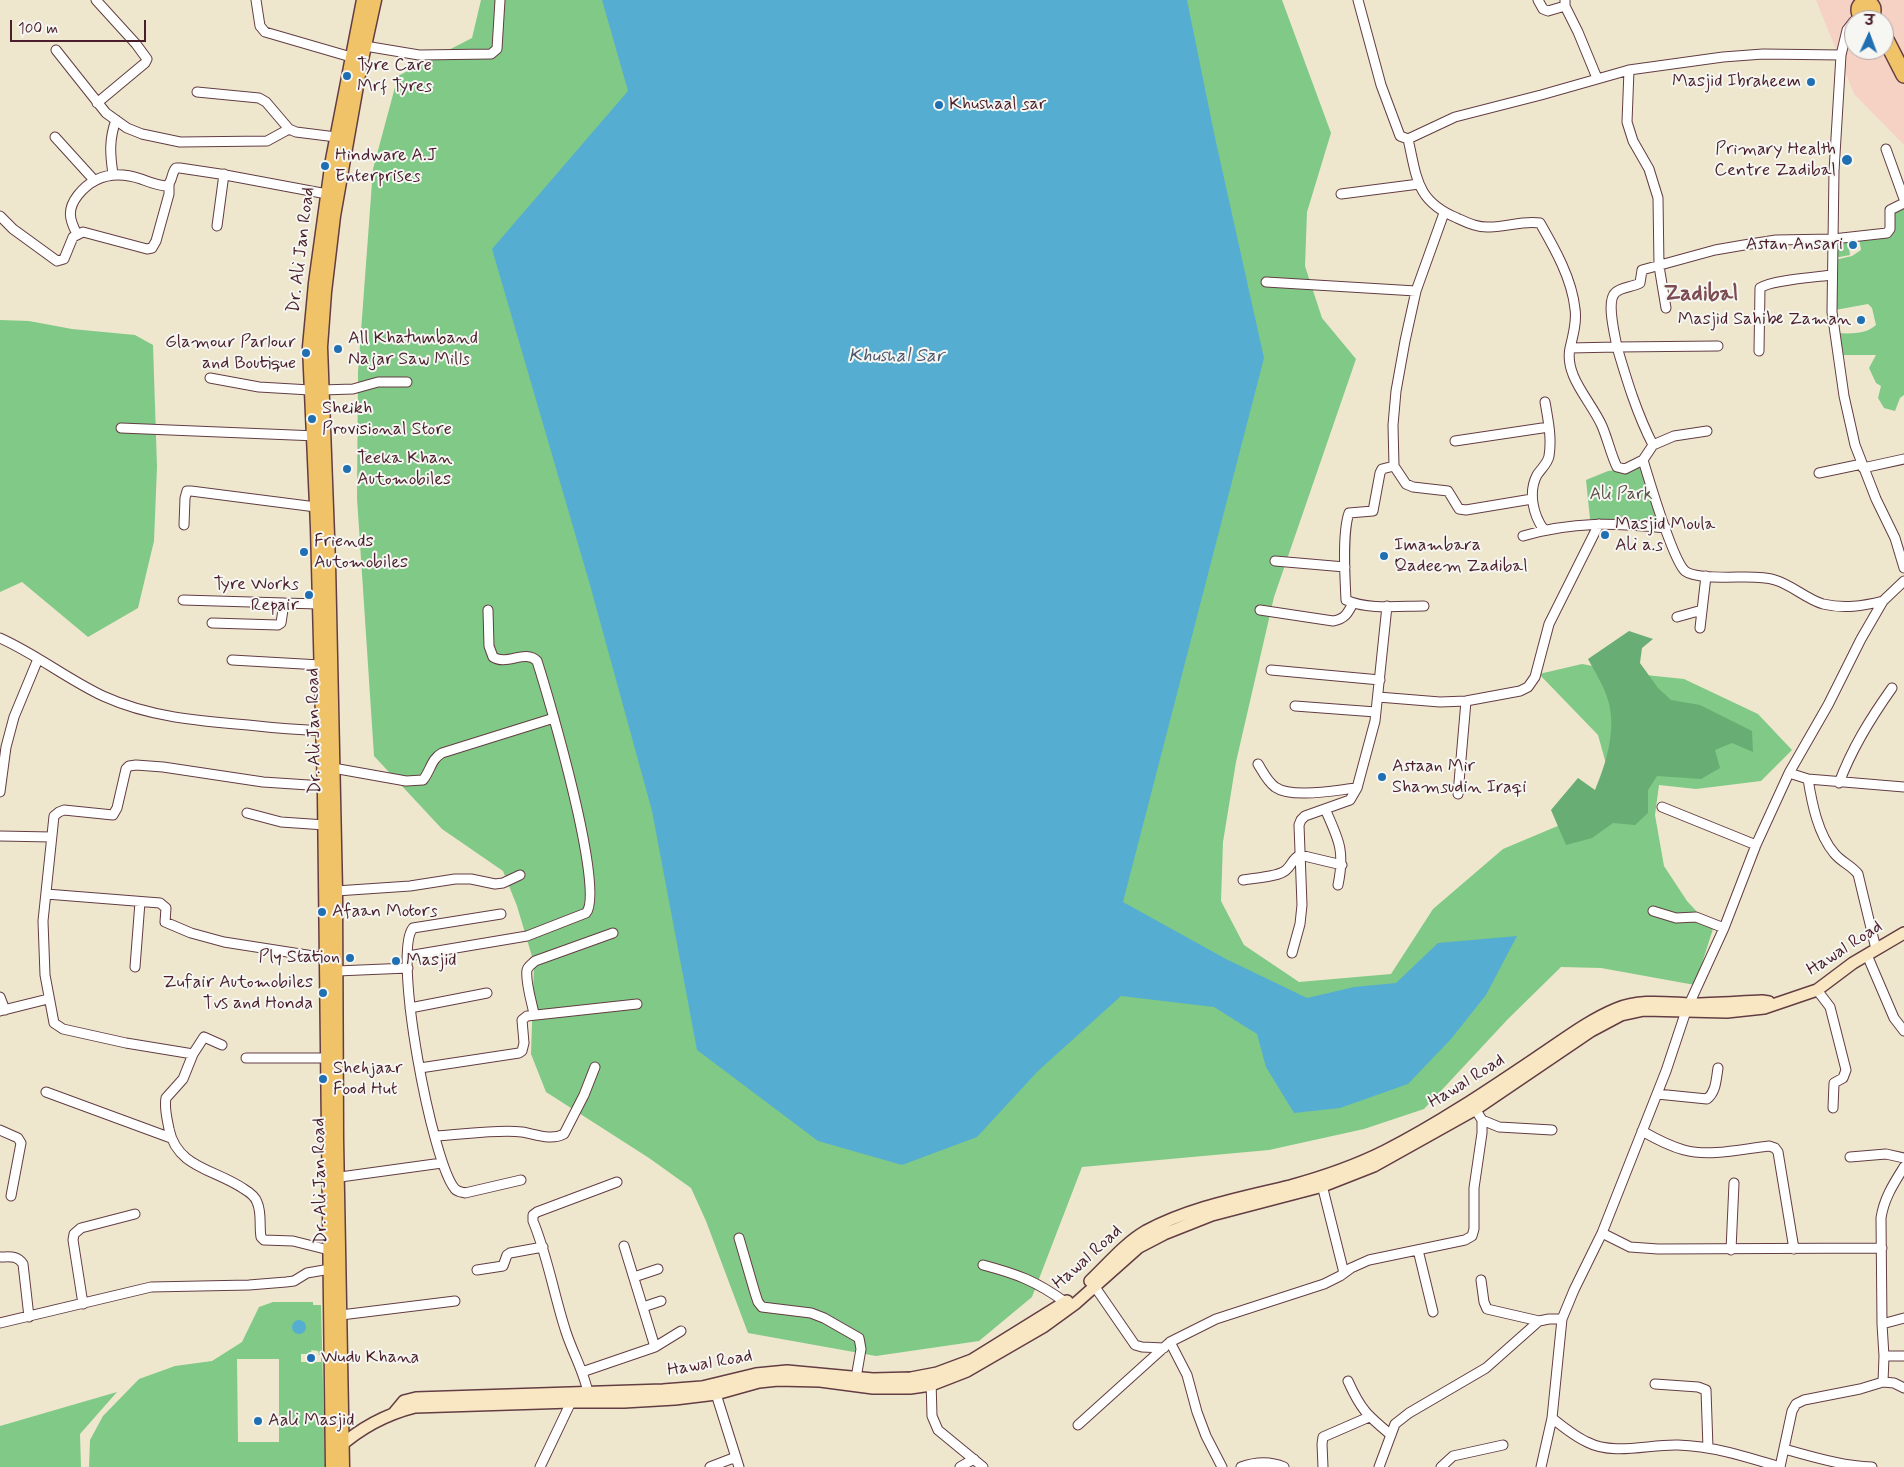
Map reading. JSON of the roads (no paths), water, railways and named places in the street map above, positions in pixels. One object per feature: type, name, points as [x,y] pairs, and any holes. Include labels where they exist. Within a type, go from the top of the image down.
[{"type":"highway","points":[[1894,56],[1904,75]]},
{"type":"highway","points":[[1888,60],[1893,68],[1904,75]]},
{"type":"main road","name":"Dr. Ali Jan Road","points":[[332,1467],[336,1372],[341,1316],[327,1058],[325,825],[327,731],[315,347],[325,292],[329,215],[327,194],[336,137],[363,0]]},
{"type":"main road","name":"Dr. Ali Jan Road","points":[[329,215],[376,0]]},
{"type":"main road","name":"Dr. Ali Jan Road","points":[[318,436],[316,507],[322,527],[318,604],[320,665],[333,768],[327,793],[336,891],[337,970],[333,1178],[329,1250],[342,1467]]},
{"type":"main road","name":"Hawal Road","points":[[394,1413],[404,1401],[416,1398],[675,1399],[716,1394],[759,1382],[778,1380],[805,1380],[873,1388],[910,1388],[967,1371],[1043,1327],[1132,1253],[1164,1234],[1187,1223],[1321,1181],[1347,1178],[1395,1155],[1591,1031],[1621,1015],[1644,1010],[1688,1008],[1727,1012],[1764,1008],[1817,990],[1872,952],[1904,933]]},
{"type":"main road","name":"Hawal Road","points":[[332,1453],[360,1432],[394,1413],[415,1407],[570,1402],[589,1398],[702,1387],[756,1374],[778,1372],[804,1372],[856,1378],[932,1380],[972,1360],[1090,1288]]},
{"type":"street","points":[[96,0],[147,59],[145,63],[97,103]]},
{"type":"street","points":[[256,0],[260,26],[264,32],[351,57]]},
{"type":"street","points":[[365,46],[419,55],[491,54],[498,49],[500,0]]},
{"type":"street","points":[[1358,0],[1381,85],[1400,136],[1408,139],[1455,118],[1629,70],[1723,57],[1763,54],[1841,55]]},
{"type":"street","points":[[1538,0],[1543,9],[1548,11],[1565,3],[1598,78]]},
{"type":"street","points":[[1844,42],[1841,55],[1836,127],[1832,312],[1837,354],[1855,445],[1895,538],[1904,568]]},
{"type":"street","points":[[56,50],[97,103],[116,120],[142,134],[180,142],[267,141],[289,129]]},
{"type":"street","points":[[1629,70],[1628,129],[1649,169],[1658,198],[1659,266],[1666,308]]},
{"type":"street","points":[[197,92],[259,98],[266,102],[289,129],[296,132],[336,137]]},
{"type":"street","points":[[113,174],[109,150],[111,134],[116,120]]},
{"type":"street","points":[[55,137],[94,180]]},
{"type":"street","points":[[1408,139],[1419,184],[1429,201],[1444,213],[1478,226],[1490,228],[1540,223],[1567,277],[1576,311],[1568,357],[1572,372],[1602,427],[1617,468],[1625,469],[1643,460],[1654,445],[1674,436],[1707,431]]},
{"type":"street","points":[[1886,149],[1904,199]]},
{"type":"street","points":[[0,216],[13,229],[57,261],[64,259],[73,237],[83,232],[147,250],[152,248],[169,194],[169,184],[173,171],[176,168],[224,174],[327,194]]},
{"type":"street","points":[[77,234],[70,218],[70,206],[82,190],[94,180],[113,174],[127,175],[163,186],[169,184]]},
{"type":"street","points":[[218,226],[224,174]]},
{"type":"street","points":[[1341,194],[1419,184]]},
{"type":"street","points":[[1654,445],[1634,400],[1618,347],[1612,321],[1612,297],[1616,292],[1640,283],[1642,270],[1744,244],[1776,240],[1833,239],[1886,233],[1890,229],[1890,210],[1904,203]]},
{"type":"street","points":[[1444,213],[1416,291],[1396,392],[1393,425],[1394,466],[1406,484],[1413,487],[1448,491],[1458,509],[1466,510],[1532,499]]},
{"type":"street","points":[[1759,351],[1760,288],[1764,285],[1786,281],[1832,275]]},
{"type":"street","points":[[1266,282],[1416,291]]},
{"type":"street","points":[[1570,348],[1718,346]]},
{"type":"street","points":[[210,378],[259,387],[316,390],[353,389],[378,382],[407,382]]},
{"type":"street","points":[[1544,530],[1539,522],[1532,499],[1533,486],[1537,476],[1549,458],[1549,427],[1545,402]]},
{"type":"street","points":[[1455,441],[1549,427]]},
{"type":"street","points":[[121,428],[318,436]]},
{"type":"street","points":[[1819,473],[1904,459]]},
{"type":"street","points":[[1643,460],[1679,563],[1685,571],[1695,575],[1775,580],[1823,604],[1840,607],[1856,607],[1883,601]]},
{"type":"street","points":[[1394,466],[1382,469],[1373,511],[1348,513],[1345,567],[1346,600],[1353,603],[1387,606],[1424,606]]},
{"type":"street","points":[[184,525],[185,498],[188,491],[316,507]]},
{"type":"street","points":[[1523,536],[1570,525],[1599,524],[1666,528]]},
{"type":"street","points":[[1378,697],[1440,702],[1466,701],[1528,688],[1535,677],[1549,624],[1599,524]]},
{"type":"street","points":[[1275,561],[1345,567]]},
{"type":"street","points":[[1700,628],[1706,576]]},
{"type":"street","points":[[1541,1467],[1552,1418],[1562,1319],[1602,1234],[1657,1094],[1688,1008],[1724,928],[1756,845],[1788,773],[1828,705],[1861,639],[1883,601],[1904,581]]},
{"type":"street","points":[[183,600],[318,604]]},
{"type":"street","points":[[212,623],[278,625],[281,623],[284,603]]},
{"type":"street","points":[[1260,610],[1333,621],[1342,619],[1347,615],[1353,603]]},
{"type":"street","points":[[1292,953],[1300,924],[1302,905],[1301,820],[1305,816],[1350,800],[1357,788],[1376,712],[1387,606]]},
{"type":"street","points":[[408,956],[526,936],[590,910],[585,848],[554,718],[537,662],[533,657],[527,656],[504,661],[492,657],[489,646],[488,610]]},
{"type":"street","points":[[1677,617],[1702,610]]},
{"type":"street","points":[[1,641],[38,659],[104,696],[140,710],[163,716],[202,722],[327,731]]},
{"type":"street","points":[[0,792],[6,747],[14,716],[38,659]]},
{"type":"street","points":[[232,660],[320,665]]},
{"type":"street","points":[[1270,670],[1380,680]]},
{"type":"street","points":[[1839,782],[1848,757],[1859,737],[1892,688]]},
{"type":"street","points":[[1458,794],[1466,701]]},
{"type":"street","points":[[1295,706],[1376,712]]},
{"type":"street","points":[[333,768],[406,781],[423,780],[428,774],[432,762],[442,753],[554,718]]},
{"type":"street","points":[[1258,764],[1275,787],[1285,791],[1296,793],[1357,788]]},
{"type":"street","points":[[193,1054],[126,1044],[63,1029],[54,1023],[44,975],[43,921],[54,816],[64,810],[109,815],[116,813],[126,769],[129,766],[136,765],[170,768],[327,793]]},
{"type":"street","points":[[1788,773],[1808,779],[1904,787]]},
{"type":"street","points":[[1808,779],[1816,814],[1827,844],[1842,862],[1854,869],[1858,874],[1872,952],[1894,1018],[1904,1031]]},
{"type":"street","points":[[1662,807],[1756,845]]},
{"type":"street","points":[[1325,809],[1339,840],[1342,865],[1338,885]]},
{"type":"street","points":[[247,813],[281,822],[325,825]]},
{"type":"street","points":[[0,836],[51,837]]},
{"type":"street","points":[[1243,880],[1280,873],[1286,870],[1295,858],[1300,856],[1342,865]]},
{"type":"street","points":[[336,891],[402,887],[455,879],[471,879],[495,884],[503,883],[520,875]]},
{"type":"street","points":[[46,894],[164,904],[166,908],[165,922],[191,932],[224,942],[326,958]]},
{"type":"street","points":[[135,967],[140,902]]},
{"type":"street","points":[[1653,911],[1676,918],[1696,917],[1724,928]]},
{"type":"street","points":[[501,914],[413,928],[410,934],[408,956],[410,1008],[420,1068],[435,1136],[442,1163],[453,1188],[458,1192],[465,1193],[521,1180]]},
{"type":"street","points":[[534,1014],[527,978],[527,970],[530,965],[535,961],[613,933]]},
{"type":"street","points":[[337,970],[408,968]]},
{"type":"street","points":[[1817,990],[1830,1007],[1846,1070],[1843,1078],[1834,1083],[1833,1108]]},
{"type":"street","points":[[410,1008],[488,993]]},
{"type":"street","points":[[0,997],[2,1011],[48,999]]},
{"type":"street","points":[[420,1068],[518,1053],[522,1051],[524,1043],[522,1020],[534,1014],[637,1004]]},
{"type":"street","points":[[222,1045],[204,1036],[193,1054],[183,1079],[166,1098],[166,1116],[171,1138],[181,1155],[189,1161],[237,1184],[250,1193],[257,1202],[260,1214],[261,1237],[264,1240],[293,1241],[329,1250]]},
{"type":"street","points":[[246,1058],[327,1058]]},
{"type":"street","points":[[435,1136],[510,1132],[548,1137],[560,1136],[564,1134],[584,1095],[595,1067]]},
{"type":"street","points":[[1657,1094],[1707,1099],[1712,1095],[1715,1088],[1718,1068]]},
{"type":"street","points":[[46,1092],[171,1138]]},
{"type":"street","points":[[1078,1425],[1167,1345],[1216,1319],[1324,1284],[1369,1260],[1464,1240],[1472,1236],[1474,1228],[1474,1188],[1482,1120],[1473,1105]]},
{"type":"street","points":[[1482,1120],[1500,1127],[1552,1130]]},
{"type":"street","points":[[0,1130],[18,1138],[21,1143],[11,1196]]},
{"type":"street","points":[[1642,1131],[1665,1144],[1686,1150],[1728,1150],[1769,1146],[1775,1148],[1778,1152],[1794,1249]]},
{"type":"street","points":[[1850,1157],[1886,1154],[1904,1158]]},
{"type":"street","points":[[333,1178],[442,1163]]},
{"type":"street","points":[[1883,1382],[1881,1218],[1883,1205],[1890,1189],[1904,1167]]},
{"type":"street","points":[[1321,1181],[1344,1273]]},
{"type":"street","points":[[589,1398],[582,1372],[566,1331],[543,1247],[533,1222],[533,1215],[618,1182]]},
{"type":"street","points":[[1731,1250],[1734,1183]]},
{"type":"street","points":[[83,1304],[73,1240],[74,1234],[81,1228],[135,1214]]},
{"type":"street","points":[[1602,1234],[1630,1247],[1658,1249],[1882,1248]]},
{"type":"street","points":[[740,1238],[755,1293],[762,1307],[811,1314],[824,1318],[859,1338],[861,1349],[856,1378]]},
{"type":"street","points":[[624,1246],[655,1347]]},
{"type":"street","points":[[477,1270],[503,1266],[507,1255],[510,1253],[543,1247]]},
{"type":"street","points":[[1418,1250],[1433,1312]]},
{"type":"street","points":[[0,1257],[15,1257],[20,1259],[23,1264],[29,1317]]},
{"type":"street","points":[[983,1265],[1018,1275],[1037,1283],[1065,1302]]},
{"type":"street","points":[[0,1323],[151,1287],[249,1285],[286,1282],[294,1281],[307,1273],[330,1269]]},
{"type":"street","points":[[634,1277],[658,1269]]},
{"type":"street","points":[[1481,1280],[1484,1302],[1487,1309],[1539,1321],[1562,1319]]},
{"type":"street","points":[[1090,1288],[1134,1344],[1142,1347],[1167,1345]]},
{"type":"street","points":[[341,1316],[454,1301]]},
{"type":"street","points":[[643,1307],[661,1301]]},
{"type":"street","points":[[1882,1324],[1904,1318]]},
{"type":"street","points":[[1379,1467],[1395,1424],[1409,1413],[1486,1368],[1539,1321]]},
{"type":"street","points":[[582,1372],[655,1347],[681,1331]]},
{"type":"street","points":[[1167,1345],[1188,1375],[1197,1412],[1206,1436],[1222,1467]]},
{"type":"street","points":[[1884,1356],[1904,1356]]},
{"type":"street","points":[[932,1380],[932,1416],[938,1430],[983,1467]]},
{"type":"street","points":[[1348,1381],[1359,1405],[1369,1417],[1391,1435]]},
{"type":"street","points":[[1552,1418],[1572,1434],[1588,1443],[1602,1447],[1678,1445],[1708,1448],[1780,1467],[1792,1411],[1796,1404],[1804,1400],[1860,1389],[1883,1382],[1894,1383],[1904,1388]]},
{"type":"street","points":[[1655,1384],[1698,1387],[1706,1390],[1708,1448]]},
{"type":"street","points":[[716,1394],[727,1423],[739,1467]]},
{"type":"street","points":[[540,1467],[570,1402]]},
{"type":"street","points":[[1323,1467],[1323,1437],[1369,1417]]},
{"type":"street","points":[[1441,1467],[1453,1456],[1502,1445]]},
{"type":"street","points":[[1784,1449],[1830,1462],[1872,1467]]},
{"type":"street","points":[[710,1467],[736,1457]]},
{"type":"street","points":[[960,1467],[974,1459]]},
{"type":"street","points":[[1241,1467],[1261,1462],[1276,1463],[1284,1467]]},
{"type":"water","name":"Khushal Sar","points":[[602,0],[1187,0],[1214,133],[1264,358],[1123,902],[1226,959],[1307,998],[1354,987],[1396,983],[1438,943],[1517,936],[1486,995],[1451,1039],[1408,1084],[1340,1108],[1294,1113],[1266,1067],[1257,1034],[1214,1007],[1121,996],[1038,1071],[977,1137],[902,1165],[818,1141],[697,1050],[652,811],[590,585],[492,249],[628,91]]},
{"type":"water","points":[[296,1320],[302,1320],[306,1327],[302,1334],[296,1334],[292,1330],[292,1324]]},
{"type":"place","name":"Tyre Care Mrf Tyres","points":[[347,76]]},
{"type":"place","name":"Masjid Ibraheem","points":[[1811,82]]},
{"type":"place","name":"Khushaal sar","points":[[939,105]]},
{"type":"place","name":"Primary Health Centre Zadibal","points":[[1847,160]]},
{"type":"place","name":"Hindware A.J Enterprises","points":[[325,166]]},
{"type":"place","name":"Astan Ansari","points":[[1853,245]]},
{"type":"place","name":"Masjid Sahibe Zaman","points":[[1861,320]]},
{"type":"place","name":"All Khatumband Najar Saw Mills","points":[[338,349]]},
{"type":"place","name":"Glamour Parlour and Boutique","points":[[306,353]]},
{"type":"place","name":"Sheikh Provisional Store","points":[[312,419]]},
{"type":"place","name":"Teeka Khan Automobiles","points":[[347,469]]},
{"type":"place","name":"Masjid Moula Ali a.s","points":[[1605,535]]},
{"type":"place","name":"Friends Automobiles","points":[[304,552]]},
{"type":"place","name":"Imambara Qadeem Zadibal","points":[[1384,556]]},
{"type":"place","name":"Tyre Works Repair","points":[[309,595]]},
{"type":"place","name":"Astaan Mir Shamsudin Iraqi","points":[[1382,777]]},
{"type":"place","name":"Afaan Motors","points":[[322,912]]},
{"type":"place","name":"Ply Station","points":[[350,958]]},
{"type":"place","name":"Masjid","points":[[396,961]]},
{"type":"place","name":"Zufair Automobiles Tvs and Honda","points":[[323,993]]},
{"type":"place","name":"Shehjaar Food Hut","points":[[323,1079]]},
{"type":"place","name":"Wudu Khana","points":[[311,1358]]},
{"type":"place","name":"Aali Masjid","points":[[258,1421]]},
{"type":"district","name":"Zadibal","points":[[1701,295]]},
{"type":"park label","name":"Ali Park","points":[[1621,495]]}]
